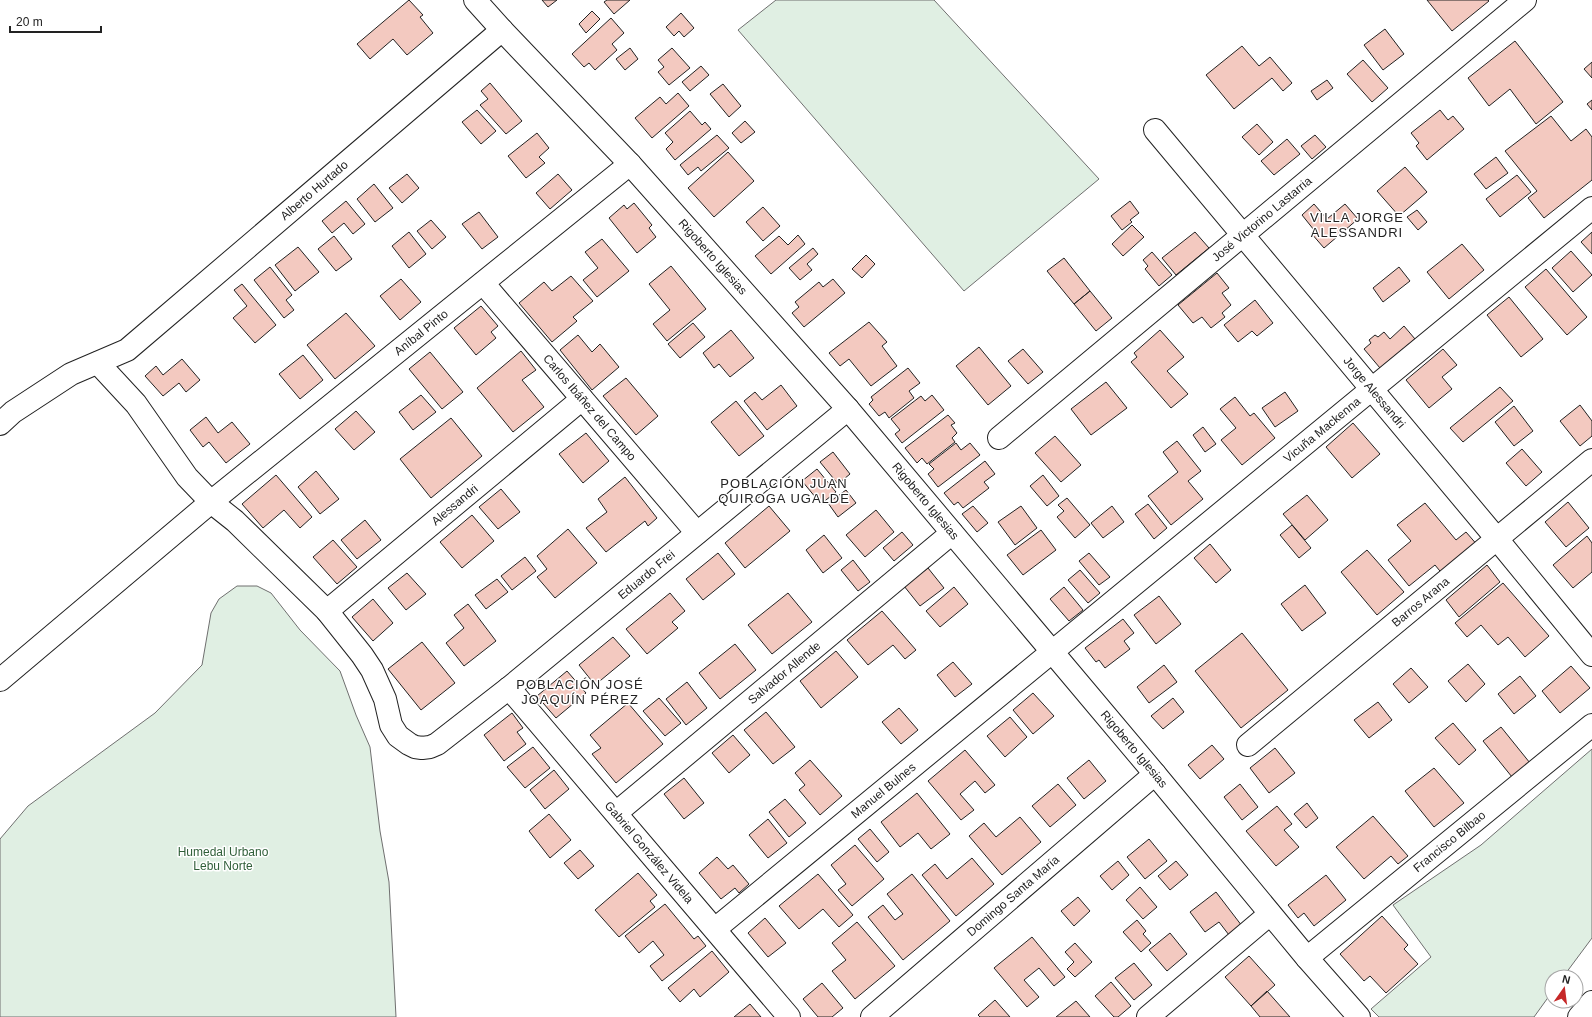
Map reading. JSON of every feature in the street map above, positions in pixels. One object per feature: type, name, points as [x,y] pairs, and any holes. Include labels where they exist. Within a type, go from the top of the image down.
[{"type":"street","name":"Rigoberto Iglesias","points":[[475,0],[630,164],[848,409],[1155,774],[1270,914],[1359,1017]]},
{"type":"street","name":"José Victorino Lastarria","points":[[1000,438],[1525,0]]},
{"type":"street","name":"Alberto Hurtado","points":[[0,424],[13,412],[71,374],[127,350],[502,30]]},
{"type":"street","name":"Jorge Alessandri","points":[[1155,130],[1592,655]]},
{"type":"street","name":"Aníbal Pinto","points":[[0,680],[211,502],[630,164]]},
{"type":"street","name":"Vicuña Mackenna","points":[[1052,652],[1592,208]]},
{"type":"street","name":"Carlos Ibáñez del Campo","points":[[483,283],[697,533]]},
{"type":"street","points":[[98,363],[136,404],[187,477],[211,502],[235,521],[327,611]]},
{"type":"street","name":"Alessandri","points":[[327,611],[582,399]]},
{"type":"street","name":"Eduardo Frei","points":[[327,611],[372,670],[385,700],[392,725],[398,736],[409,744],[422,748],[430,747],[510,688],[848,409]]},
{"type":"street","name":"Barros Arana","points":[[1248,745],[1592,460]]},
{"type":"street","name":"Salvador Allende","points":[[616,813],[952,533]]},
{"type":"street","name":"Manuel Bulnes","points":[[715,929],[1052,652]]},
{"type":"street","name":"Gabriel González Videla","points":[[510,688],[789,1017]]},
{"type":"street","name":"Francisco Bilbao","points":[[1307,958],[1592,725]]},
{"type":"street","name":"Domingo Santa María","points":[[872,1017],[1155,774]]},
{"type":"street","points":[[1148,1017],[1270,914]]},
{"type":"street","points":[[1579,1017],[1592,1002]]},
{"type":"green space","points":[[776,0],[934,0],[1099,179],[964,291],[738,30]]},
{"type":"green space","name":"Humedal Urbano Lebu Norte","points":[[237,586],[257,586],[271,593],[300,630],[340,671],[356,715],[370,747],[380,831],[389,882],[396,1017],[0,1017],[0,839],[28,806],[155,713],[202,665],[211,613],[219,599]]},
{"type":"green space","points":[[1592,749],[1592,938],[1569,969],[1544,969],[1544,1003],[1534,1017],[1379,1017],[1371,1009],[1431,957],[1393,905],[1481,845]]},
{"type":"building","points":[[409,0],[423,15],[420,17],[433,33],[407,55],[393,39],[370,59],[357,44]]},
{"type":"building","points":[[542,0],[557,0],[548,7]]},
{"type":"building","points":[[607,0],[630,0],[614,14],[604,2]]},
{"type":"building","points":[[1427,0],[1488,0],[1489,1],[1452,31]]},
{"type":"building","points":[[592,11],[600,19],[586,33],[579,24]]},
{"type":"building","points":[[681,13],[694,28],[684,37],[679,31],[674,36],[666,27]]},
{"type":"building","points":[[611,18],[624,33],[612,44],[617,50],[595,70],[589,63],[584,67],[572,54]]},
{"type":"building","points":[[1385,29],[1404,54],[1383,70],[1364,45]]},
{"type":"building","points":[[1515,41],[1563,102],[1536,124],[1510,89],[1489,106],[1468,78]]},
{"type":"building","points":[[1242,46],[1259,66],[1270,57],[1292,83],[1283,91],[1272,78],[1234,109],[1206,75]]},
{"type":"building","points":[[630,48],[638,59],[625,70],[616,59]]},
{"type":"building","points":[[672,48],[690,68],[669,85],[658,72],[664,67],[658,60]]},
{"type":"building","points":[[1363,60],[1388,88],[1372,102],[1347,74]]},
{"type":"building","points":[[1592,62],[1592,78],[1584,69]]},
{"type":"building","points":[[701,66],[709,75],[690,91],[682,82]]},
{"type":"building","points":[[1327,80],[1333,88],[1317,100],[1311,91]]},
{"type":"building","points":[[490,83],[522,121],[506,134],[480,105],[488,99],[481,91]]},
{"type":"building","points":[[723,84],[741,106],[729,117],[710,94]]},
{"type":"building","points":[[678,93],[689,106],[652,138],[635,118],[660,97],[666,104]]},
{"type":"building","points":[[1592,100],[1592,110],[1587,104]]},
{"type":"building","points":[[477,110],[496,131],[481,144],[462,122]]},
{"type":"building","points":[[1440,110],[1448,120],[1453,116],[1464,129],[1427,160],[1416,146],[1419,143],[1411,133]]},
{"type":"building","points":[[690,111],[702,125],[705,122],[711,129],[675,160],[666,149],[673,142],[665,133]]},
{"type":"building","points":[[1551,116],[1571,141],[1586,129],[1592,137],[1592,180],[1544,218],[1528,198],[1537,191],[1505,151]]},
{"type":"building","points":[[745,121],[755,132],[741,143],[732,133]]},
{"type":"building","points":[[1257,124],[1273,142],[1259,155],[1242,137]]},
{"type":"building","points":[[537,133],[549,148],[539,157],[545,163],[526,178],[508,156]]},
{"type":"building","points":[[717,135],[729,148],[701,171],[698,167],[688,175],[680,165]]},
{"type":"building","points":[[1315,135],[1326,147],[1312,159],[1301,146]]},
{"type":"building","points":[[1287,139],[1300,154],[1274,175],[1261,161]]},
{"type":"building","points":[[728,152],[754,181],[714,217],[688,188]]},
{"type":"building","points":[[1496,157],[1508,173],[1486,189],[1474,174]]},
{"type":"building","points":[[1405,167],[1427,192],[1399,216],[1377,191]]},
{"type":"building","points":[[407,174],[419,188],[402,203],[389,188]]},
{"type":"building","points":[[558,174],[572,190],[550,209],[536,193]]},
{"type":"building","points":[[1517,175],[1531,192],[1500,217],[1486,199]]},
{"type":"building","points":[[374,184],[393,208],[375,222],[357,199]]},
{"type":"building","points":[[346,201],[365,224],[353,234],[344,223],[332,233],[322,221]]},
{"type":"building","points":[[1130,201],[1139,213],[1130,220],[1132,222],[1122,230],[1111,216]]},
{"type":"building","points":[[634,203],[652,225],[649,228],[656,237],[637,253],[609,218],[624,205],[627,209]]},
{"type":"building","points":[[1314,204],[1327,219],[1345,204],[1358,219],[1324,248],[1311,233],[1314,230],[1302,215]]},
{"type":"building","points":[[763,207],[780,226],[763,241],[746,222]]},
{"type":"building","points":[[1417,210],[1427,222],[1418,230],[1407,217]]},
{"type":"building","points":[[479,212],[498,237],[482,249],[462,224]]},
{"type":"building","points":[[431,220],[446,237],[432,249],[417,231]]},
{"type":"building","points":[[1132,225],[1144,237],[1123,256],[1112,244]]},
{"type":"building","points":[[409,232],[426,254],[409,268],[392,246]]},
{"type":"building","points":[[1195,232],[1209,248],[1176,275],[1162,258]]},
{"type":"building","points":[[1592,232],[1592,254],[1581,242]]},
{"type":"building","points":[[798,235],[805,244],[771,274],[755,256],[779,236],[788,245]]},
{"type":"building","points":[[334,236],[352,259],[336,271],[318,249]]},
{"type":"building","points":[[602,239],[629,271],[597,297],[583,280],[598,268],[585,252]]},
{"type":"building","points":[[1462,244],[1484,270],[1449,299],[1427,272]]},
{"type":"building","points":[[298,247],[319,272],[295,291],[275,265]]},
{"type":"building","points":[[813,248],[818,254],[807,264],[812,270],[800,280],[789,268]]},
{"type":"building","points":[[1571,251],[1592,275],[1573,292],[1552,268]]},
{"type":"building","points":[[1152,252],[1172,275],[1159,286],[1145,269],[1148,266],[1143,260]]},
{"type":"building","points":[[866,255],[875,264],[862,278],[852,269]]},
{"type":"building","points":[[1064,258],[1090,291],[1074,304],[1047,271]]},
{"type":"building","points":[[671,266],[706,309],[667,341],[653,324],[670,310],[649,284]]},
{"type":"building","points":[[270,267],[292,295],[286,300],[294,310],[284,318],[254,280]]},
{"type":"building","points":[[1399,267],[1410,281],[1383,302],[1373,288]]},
{"type":"building","points":[[1546,269],[1587,317],[1567,335],[1525,287]]},
{"type":"building","points":[[1217,273],[1229,288],[1222,293],[1231,305],[1222,313],[1225,317],[1211,328],[1202,317],[1193,323],[1178,305]]},
{"type":"building","points":[[571,276],[593,301],[573,317],[577,321],[552,342],[519,303],[544,282],[552,291]]},
{"type":"building","points":[[401,279],[421,302],[400,320],[380,296]]},
{"type":"building","points":[[833,279],[845,293],[804,327],[792,313],[799,307],[795,302],[819,282],[823,287]]},
{"type":"building","points":[[242,284],[276,325],[255,343],[233,318],[247,306],[234,290]]},
{"type":"building","points":[[1090,291],[1112,318],[1096,331],[1074,304]]},
{"type":"building","points":[[1509,297],[1543,339],[1521,357],[1487,315]]},
{"type":"building","points":[[1255,300],[1273,323],[1257,336],[1252,331],[1238,342],[1224,325]]},
{"type":"building","points":[[481,306],[498,326],[491,332],[496,338],[476,355],[454,328]]},
{"type":"building","points":[[346,313],[375,346],[335,379],[307,345]]},
{"type":"building","points":[[869,322],[887,342],[882,346],[897,366],[871,386],[849,359],[840,366],[829,353]]},
{"type":"building","points":[[693,323],[705,337],[680,358],[668,344]]},
{"type":"building","points":[[1404,326],[1415,339],[1380,368],[1364,349],[1371,343],[1369,340],[1375,335],[1378,337],[1384,332],[1390,339]]},
{"type":"building","points":[[731,330],[754,358],[730,377],[719,364],[714,368],[703,353]]},
{"type":"building","points":[[1160,330],[1184,357],[1167,371],[1188,394],[1171,408],[1131,362],[1137,357],[1134,353]]},
{"type":"building","points":[[578,335],[592,352],[600,344],[619,367],[592,390],[560,350]]},
{"type":"building","points":[[979,347],[1011,386],[988,405],[956,366]]},
{"type":"building","points":[[1023,349],[1043,372],[1028,384],[1008,361]]},
{"type":"building","points":[[1443,349],[1457,365],[1442,377],[1452,389],[1429,408],[1406,380]]},
{"type":"building","points":[[521,351],[536,370],[522,380],[544,407],[513,432],[477,388]]},
{"type":"building","points":[[430,352],[463,392],[442,409],[409,369]]},
{"type":"building","points":[[303,355],[323,380],[300,399],[279,374]]},
{"type":"building","points":[[182,359],[200,380],[186,392],[179,383],[163,396],[145,376],[156,366],[163,375]]},
{"type":"building","points":[[908,368],[920,383],[909,391],[914,398],[889,418],[885,412],[879,416],[869,404],[873,400],[871,397]]},
{"type":"building","points":[[626,378],[658,416],[636,435],[603,396]]},
{"type":"building","points":[[1106,382],[1127,408],[1091,435],[1071,409]]},
{"type":"building","points":[[781,385],[797,406],[767,430],[744,401],[755,392],[762,400]]},
{"type":"building","points":[[1500,387],[1513,401],[1463,442],[1450,428]]},
{"type":"building","points":[[1285,392],[1298,411],[1275,427],[1262,408]]},
{"type":"building","points":[[421,395],[436,412],[413,430],[399,412]]},
{"type":"building","points":[[932,395],[944,410],[902,443],[895,434],[900,430],[891,419],[921,396],[925,401]]},
{"type":"building","points":[[1235,397],[1250,416],[1254,413],[1275,438],[1242,465],[1221,440],[1236,428],[1220,409]]},
{"type":"building","points":[[736,401],[764,436],[739,456],[711,422]]},
{"type":"building","points":[[1580,405],[1592,421],[1592,436],[1580,446],[1560,421]]},
{"type":"building","points":[[1514,406],[1533,431],[1514,446],[1495,422]]},
{"type":"building","points":[[356,411],[375,432],[354,450],[335,429]]},
{"type":"building","points":[[948,415],[955,423],[951,425],[957,433],[952,438],[955,442],[927,464],[922,458],[917,463],[905,448]]},
{"type":"building","points":[[206,417],[218,433],[232,422],[250,444],[226,463],[209,442],[203,447],[190,430]]},
{"type":"building","points":[[451,418],[482,456],[431,498],[400,459]]},
{"type":"building","points":[[1353,423],[1380,454],[1352,478],[1326,447]]},
{"type":"building","points":[[1203,427],[1216,444],[1205,452],[1193,435]]},
{"type":"building","points":[[586,433],[609,461],[583,483],[559,454]]},
{"type":"building","points":[[1055,436],[1081,465],[1061,482],[1035,453]]},
{"type":"building","points":[[1177,441],[1201,471],[1188,481],[1203,499],[1171,525],[1148,496],[1178,472],[1163,452]]},
{"type":"building","points":[[956,443],[961,450],[970,443],[980,455],[938,487],[928,474],[934,469],[929,464]]},
{"type":"building","points":[[1522,449],[1542,472],[1526,486],[1506,463]]},
{"type":"building","points":[[833,452],[850,474],[838,484],[820,462]]},
{"type":"building","points":[[985,461],[995,474],[984,482],[989,488],[963,508],[958,502],[954,505],[944,493]]},
{"type":"building","points":[[817,469],[836,492],[821,504],[802,481]]},
{"type":"building","points":[[316,471],[339,499],[320,514],[298,487]]},
{"type":"building","points":[[276,475],[312,517],[300,528],[284,510],[263,528],[242,504]]},
{"type":"building","points":[[1043,475],[1059,496],[1047,506],[1030,486]]},
{"type":"building","points":[[625,477],[657,518],[648,526],[645,521],[606,552],[586,528],[607,512],[598,499]]},
{"type":"building","points":[[501,489],[520,512],[498,529],[479,507]]},
{"type":"building","points":[[846,490],[856,503],[838,517],[828,503]]},
{"type":"building","points":[[1307,495],[1328,520],[1305,540],[1283,514]]},
{"type":"building","points":[[1067,498],[1090,525],[1075,538],[1057,517],[1064,511],[1058,505]]},
{"type":"building","points":[[1568,502],[1589,528],[1566,547],[1545,522]]},
{"type":"building","points":[[1425,503],[1456,540],[1466,532],[1479,547],[1444,576],[1435,565],[1409,586],[1388,560],[1411,541],[1397,525]]},
{"type":"building","points":[[1148,504],[1167,528],[1154,539],[1135,514]]},
{"type":"building","points":[[769,506],[790,531],[745,568],[725,543]]},
{"type":"building","points":[[973,506],[988,523],[977,532],[962,514]]},
{"type":"building","points":[[1021,506],[1037,528],[1015,545],[998,522]]},
{"type":"building","points":[[1112,506],[1124,522],[1103,538],[1091,523]]},
{"type":"building","points":[[876,510],[894,532],[865,557],[846,535]]},
{"type":"building","points":[[472,515],[494,541],[462,568],[440,542]]},
{"type":"building","points":[[365,520],[381,540],[357,559],[341,540]]},
{"type":"building","points":[[1292,525],[1311,548],[1299,558],[1280,535]]},
{"type":"building","points":[[568,529],[597,563],[555,598],[537,577],[547,569],[537,556]]},
{"type":"building","points":[[1041,530],[1056,550],[1023,575],[1007,555]]},
{"type":"building","points":[[902,532],[913,545],[894,561],[883,548]]},
{"type":"building","points":[[824,535],[842,558],[823,573],[806,550]]},
{"type":"building","points":[[1587,536],[1592,543],[1592,572],[1573,588],[1553,565]]},
{"type":"building","points":[[333,540],[357,567],[337,584],[313,557]]},
{"type":"building","points":[[1210,544],[1231,570],[1216,583],[1194,558]]},
{"type":"building","points":[[1367,550],[1404,592],[1377,615],[1341,572]]},
{"type":"building","points":[[718,553],[735,574],[703,600],[686,579]]},
{"type":"building","points":[[1089,553],[1110,577],[1099,585],[1079,561]]},
{"type":"building","points":[[525,557],[536,571],[512,590],[501,576]]},
{"type":"building","points":[[853,560],[870,582],[858,591],[841,570]]},
{"type":"building","points":[[1487,565],[1500,582],[1459,617],[1446,600]]},
{"type":"building","points":[[928,568],[944,588],[920,606],[904,586]]},
{"type":"building","points":[[1080,570],[1100,593],[1088,603],[1068,580]]},
{"type":"building","points":[[407,573],[426,594],[406,610],[388,588]]},
{"type":"building","points":[[497,579],[508,592],[486,609],[475,595]]},
{"type":"building","points":[[1503,583],[1549,636],[1525,657],[1508,637],[1498,645],[1481,625],[1467,637],[1455,623]]},
{"type":"building","points":[[1305,585],[1326,613],[1302,631],[1281,604]]},
{"type":"building","points":[[954,587],[968,604],[940,627],[926,611]]},
{"type":"building","points":[[1064,587],[1083,610],[1069,621],[1050,599]]},
{"type":"building","points":[[670,593],[685,611],[672,622],[678,628],[647,654],[626,629]]},
{"type":"building","points":[[788,593],[812,622],[772,654],[748,625]]},
{"type":"building","points":[[1159,596],[1181,624],[1156,644],[1134,615]]},
{"type":"building","points":[[373,599],[393,623],[373,641],[352,617]]},
{"type":"building","points":[[468,604],[496,641],[464,666],[446,643],[464,628],[454,615]]},
{"type":"building","points":[[882,611],[916,650],[905,659],[893,645],[868,665],[847,640]]},
{"type":"building","points":[[1123,619],[1134,633],[1124,641],[1130,649],[1105,668],[1099,660],[1096,662],[1085,648]]},
{"type":"building","points":[[1242,633],[1288,690],[1241,728],[1195,671]]},
{"type":"building","points":[[613,637],[630,656],[595,685],[579,665]]},
{"type":"building","points":[[422,642],[455,683],[421,710],[388,669]]},
{"type":"building","points":[[735,644],[756,670],[720,699],[699,673]]},
{"type":"building","points":[[836,651],[858,677],[821,708],[800,681]]},
{"type":"building","points":[[953,662],[972,684],[955,697],[937,675]]},
{"type":"building","points":[[1468,664],[1485,684],[1466,702],[1448,681]]},
{"type":"building","points":[[1164,665],[1177,682],[1149,703],[1137,687]]},
{"type":"building","points":[[1571,666],[1590,688],[1560,713],[1542,691]]},
{"type":"building","points":[[1411,668],[1428,687],[1409,703],[1393,684]]},
{"type":"building","points":[[567,671],[586,693],[556,718],[537,696]]},
{"type":"building","points":[[1520,676],[1536,696],[1514,714],[1498,694]]},
{"type":"building","points":[[687,682],[707,708],[686,725],[666,699]]},
{"type":"building","points":[[1033,693],[1054,716],[1033,734],[1013,710]]},
{"type":"building","points":[[659,698],[681,723],[665,736],[643,711]]},
{"type":"building","points":[[1173,698],[1184,712],[1163,729],[1151,716]]},
{"type":"building","points":[[1378,702],[1392,720],[1369,738],[1354,720]]},
{"type":"building","points":[[628,703],[663,744],[616,783],[592,754],[601,748],[590,735]]},
{"type":"building","points":[[899,708],[918,730],[901,744],[882,722]]},
{"type":"building","points":[[766,712],[795,747],[773,764],[744,730]]},
{"type":"building","points":[[512,713],[523,728],[517,732],[526,744],[504,761],[484,735]]},
{"type":"building","points":[[1010,717],[1027,737],[1005,757],[987,736]]},
{"type":"building","points":[[1453,723],[1476,750],[1459,765],[1435,738]]},
{"type":"building","points":[[1501,727],[1530,763],[1512,777],[1483,741]]},
{"type":"building","points":[[733,735],[750,755],[729,773],[712,753]]},
{"type":"building","points":[[1212,745],[1224,759],[1200,779],[1188,765]]},
{"type":"building","points":[[533,747],[550,768],[525,788],[507,767]]},
{"type":"building","points":[[1275,748],[1295,773],[1269,793],[1250,768]]},
{"type":"building","points":[[965,750],[995,785],[985,793],[975,781],[960,794],[974,810],[961,820],[928,781]]},
{"type":"building","points":[[810,760],[842,796],[820,815],[799,790],[805,785],[795,773]]},
{"type":"building","points":[[1089,760],[1106,781],[1084,799],[1067,778]]},
{"type":"building","points":[[1434,768],[1464,803],[1434,827],[1405,791]]},
{"type":"building","points":[[554,770],[569,789],[545,809],[530,790]]},
{"type":"building","points":[[684,778],[704,803],[684,819],[664,794]]},
{"type":"building","points":[[1058,784],[1076,805],[1050,827],[1032,806]]},
{"type":"building","points":[[1240,784],[1258,807],[1242,820],[1224,797]]},
{"type":"building","points":[[917,793],[950,834],[931,849],[918,833],[900,847],[881,822]]},
{"type":"building","points":[[785,799],[806,823],[789,837],[769,812]]},
{"type":"building","points":[[1307,803],[1318,818],[1306,828],[1294,814]]},
{"type":"building","points":[[1277,806],[1292,824],[1284,830],[1299,847],[1276,866],[1246,831]]},
{"type":"building","points":[[549,814],[571,840],[550,858],[529,831]]},
{"type":"building","points":[[1373,816],[1408,856],[1398,864],[1391,856],[1364,879],[1336,847]]},
{"type":"building","points":[[1020,817],[1041,842],[1002,875],[969,836],[984,823],[996,837]]},
{"type":"building","points":[[768,819],[787,843],[768,858],[749,835]]},
{"type":"building","points":[[870,829],[889,852],[877,862],[858,839]]},
{"type":"building","points":[[1149,839],[1167,861],[1145,879],[1127,857]]},
{"type":"building","points":[[855,845],[884,879],[852,906],[838,890],[846,884],[831,865]]},
{"type":"building","points":[[580,850],[594,866],[578,879],[564,863]]},
{"type":"building","points":[[717,857],[728,869],[733,865],[749,884],[739,893],[735,888],[721,899],[699,873]]},
{"type":"building","points":[[972,858],[994,884],[956,916],[922,875],[935,864],[947,879]]},
{"type":"building","points":[[1118,861],[1129,875],[1112,890],[1100,876]]},
{"type":"building","points":[[1176,861],[1188,875],[1170,890],[1158,876]]},
{"type":"building","points":[[638,873],[657,895],[650,901],[655,907],[619,937],[595,910]]},
{"type":"building","points":[[818,874],[853,915],[839,927],[823,909],[799,929],[779,906]]},
{"type":"building","points":[[912,874],[950,921],[903,960],[868,917],[883,905],[895,920],[903,914],[887,894]]},
{"type":"building","points":[[1326,875],[1346,900],[1314,926],[1304,913],[1298,918],[1288,905]]},
{"type":"building","points":[[1140,887],[1157,907],[1143,919],[1126,900]]},
{"type":"building","points":[[1216,892],[1242,926],[1229,935],[1219,922],[1205,932],[1190,912]]},
{"type":"building","points":[[1078,897],[1090,911],[1074,926],[1061,911]]},
{"type":"building","points":[[665,904],[694,939],[698,936],[706,946],[662,981],[650,966],[664,955],[653,941],[639,953],[625,936]]},
{"type":"building","points":[[1382,916],[1408,945],[1404,949],[1418,964],[1386,993],[1370,976],[1364,981],[1340,954]]},
{"type":"building","points":[[765,918],[786,943],[768,957],[748,933]]},
{"type":"building","points":[[1137,920],[1146,931],[1143,934],[1151,943],[1141,952],[1123,932]]},
{"type":"building","points":[[857,922],[895,966],[855,999],[832,971],[846,960],[832,943]]},
{"type":"building","points":[[1170,933],[1187,954],[1167,971],[1149,950]]},
{"type":"building","points":[[1032,937],[1065,977],[1054,986],[1039,968],[1024,980],[1039,997],[1027,1007],[994,968]]},
{"type":"building","points":[[1075,943],[1092,962],[1075,977],[1067,969],[1074,962],[1065,952]]},
{"type":"building","points":[[712,951],[729,972],[700,997],[694,989],[680,1002],[668,988]]},
{"type":"building","points":[[1249,956],[1275,985],[1251,1006],[1225,977]]},
{"type":"building","points":[[1134,963],[1152,985],[1134,1000],[1115,978]]},
{"type":"building","points":[[1111,982],[1131,1006],[1118,1017],[1114,1017],[1095,996]]},
{"type":"building","points":[[822,983],[843,1008],[832,1017],[818,1017],[803,999]]},
{"type":"building","points":[[1267,991],[1290,1017],[1260,1017],[1251,1006]]},
{"type":"building","points":[[995,1000],[1010,1017],[980,1017],[978,1015]]},
{"type":"building","points":[[1076,1001],[1090,1017],[1056,1017]]},
{"type":"building","points":[[750,1004],[761,1017],[734,1017]]},
{"type":"district","name":"VILLA JORGE ALESSANDRI","points":[[1357,224]]},
{"type":"district","name":"POBLACIÓN JUAN QUIROGA UGALDE","points":[[784,490]]},
{"type":"district","name":"POBLACIÓN JOSÉ JOAQUÍN PÉREZ","points":[[580,692]]}]
